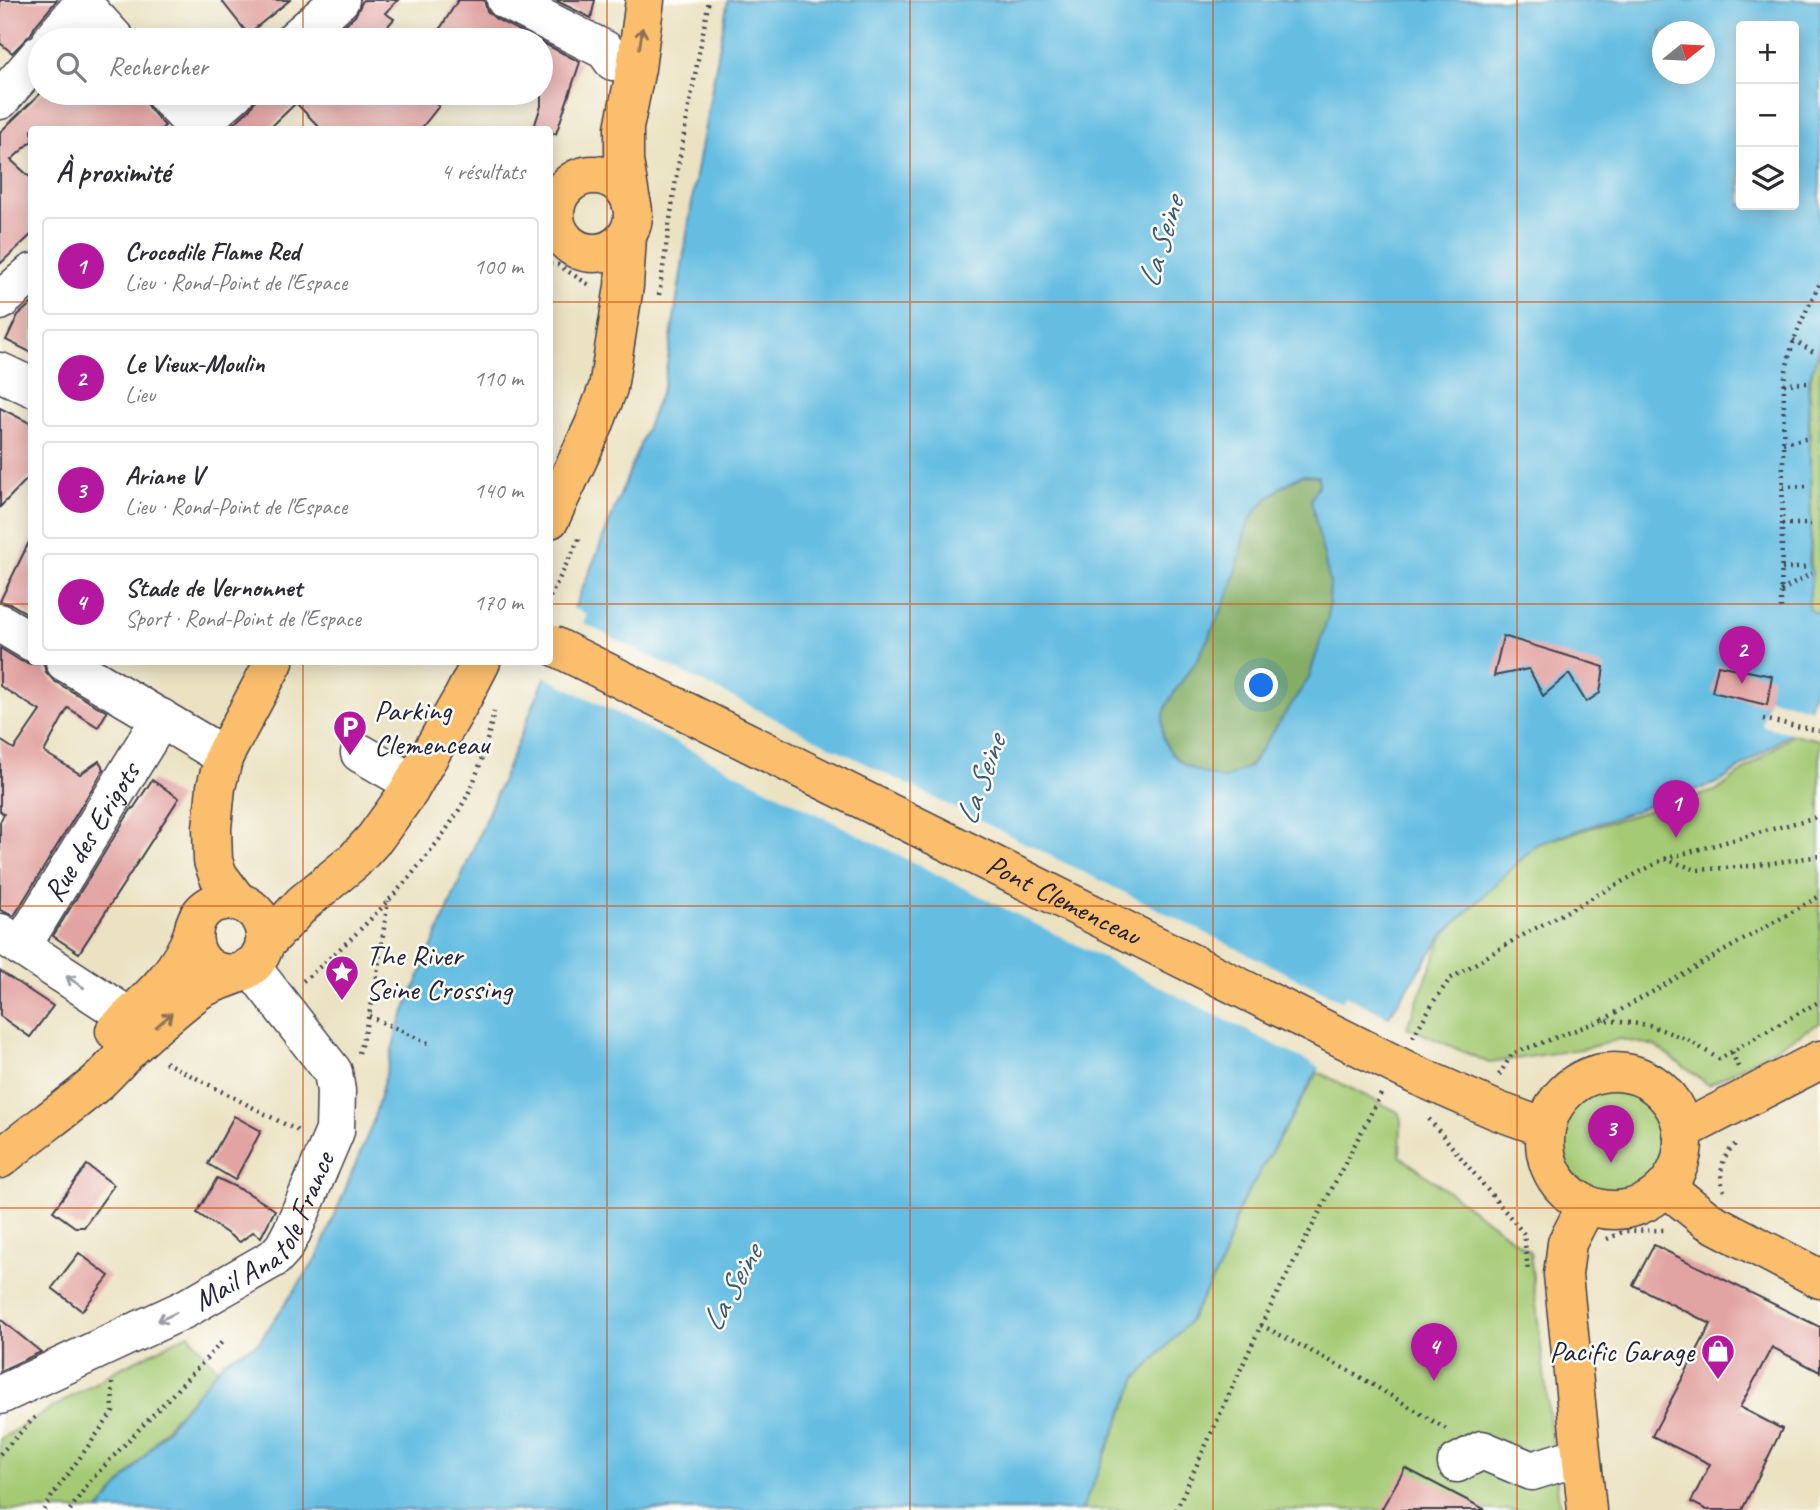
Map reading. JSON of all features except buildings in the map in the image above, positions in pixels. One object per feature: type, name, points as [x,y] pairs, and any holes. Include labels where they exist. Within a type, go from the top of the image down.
[{"type":"main road","points":[[564,220],[600,134],[606,111],[621,0]]},
{"type":"main road","points":[[553,506],[561,473],[594,425],[608,388],[624,286],[629,219],[624,128],[636,68],[645,0]]},
{"type":"main road","points":[[590,175],[609,178],[624,189],[629,219],[612,249],[603,253],[564,220],[590,175]]},
{"type":"main road","points":[[564,220],[601,271],[616,332]]},
{"type":"main road","name":"Pont Clemenceau","points":[[553,645],[1403,1069],[1498,1111],[1546,1128]]},
{"type":"main road","points":[[131,1031],[188,948],[213,861],[212,828],[216,788],[224,756],[272,665]]},
{"type":"main road","points":[[0,1159],[57,1113],[103,1045],[250,962],[303,903],[354,861],[376,838],[409,791],[479,665]]},
{"type":"main road","points":[[213,861],[225,887],[264,926],[250,962]]},
{"type":"main road","points":[[250,962],[220,972],[204,964],[195,949],[196,925],[216,903],[224,901],[260,908],[303,903]]},
{"type":"main road","points":[[1682,1131],[1820,1060]]},
{"type":"main road","points":[[1599,1073],[1631,1074],[1659,1089],[1678,1115],[1682,1131],[1682,1155],[1666,1186],[1646,1202],[1618,1210],[1586,1206],[1567,1191],[1551,1169],[1545,1142],[1551,1113],[1570,1087],[1599,1073]]},
{"type":"main road","points":[[1666,1186],[1707,1220],[1820,1279]]},
{"type":"main road","points":[[1586,1206],[1567,1243],[1563,1275],[1587,1510]]},
{"type":"street","points":[[308,28],[340,0]]},
{"type":"street","points":[[506,0],[605,50],[613,61]]},
{"type":"street","points":[[62,28],[85,2],[106,28]]},
{"type":"street","points":[[0,100],[28,68]]},
{"type":"street","points":[[175,105],[193,126]]},
{"type":"street","points":[[199,126],[221,105]]},
{"type":"street","points":[[0,302],[28,277]]},
{"type":"street","points":[[0,372],[28,385]]},
{"type":"street","points":[[0,623],[28,640]]},
{"type":"street","points":[[70,665],[224,756]]},
{"type":"street","name":"Rue des Erigots","points":[[10,940],[161,718]]},
{"type":"street","points":[[360,752],[402,777],[409,791]]},
{"type":"street","points":[[10,940],[131,1031]]},
{"type":"street","name":"Mail Anatole France","points":[[0,1395],[185,1309],[274,1258],[284,1247],[335,1131],[336,1091],[333,1072],[250,962]]},
{"type":"street","points":[[1469,1456],[1532,1471],[1580,1456]]},
{"type":"path","points":[[1781,608],[1784,384],[1787,357],[1819,286]]},
{"type":"path","points":[[1793,340],[1817,354]]},
{"type":"path","points":[[1784,384],[1808,383]]},
{"type":"path","points":[[1783,443],[1810,438]]},
{"type":"path","points":[[1783,487],[1809,486]]},
{"type":"path","points":[[1782,524],[1811,524]]},
{"type":"path","points":[[1782,569],[1809,567]]},
{"type":"path","points":[[1781,591],[1812,573]]},
{"type":"path","points":[[279,1001],[388,901],[445,832],[466,797],[480,766],[496,707]]},
{"type":"path","points":[[1763,719],[1820,731]]},
{"type":"path","points":[[1175,1510],[1261,1325],[1403,1069],[1434,1001],[1450,979],[1514,940],[1664,859],[1820,816]]},
{"type":"path","points":[[1664,859],[1697,870],[1820,856]]},
{"type":"path","points":[[1499,1076],[1512,1054],[1602,1020],[1820,896]]},
{"type":"path","points":[[356,1064],[374,995],[388,901]]},
{"type":"path","points":[[1602,1020],[1649,1025],[1688,1041],[1719,1059],[1820,1001]]},
{"type":"path","points":[[369,1016],[430,1044]]},
{"type":"path","points":[[131,1031],[327,1150]]},
{"type":"path","points":[[1425,1115],[1524,1234],[1529,1275]]},
{"type":"path","points":[[1261,1325],[1355,1374],[1469,1456]]},
{"type":"path","points":[[70,1510],[90,1481],[223,1341]]},
{"type":"path","points":[[44,1510],[113,1412],[113,1381],[103,1347]]},
{"type":"path","points":[[0,1454],[41,1410]]},
{"type":"green space","points":[[1820,347],[1820,616],[1808,609],[1811,547],[1809,394]]},
{"type":"green space","points":[[1302,475],[1318,476],[1319,483],[1311,500],[1330,583],[1328,617],[1309,678],[1250,766],[1224,780],[1195,770],[1178,760],[1166,745],[1163,735],[1164,712],[1200,654],[1222,609],[1249,521],[1269,497]]},
{"type":"green space","points":[[1793,734],[1820,740],[1820,1023],[1709,1085],[1655,1046],[1620,1039],[1587,1048],[1489,1063],[1407,1027],[1444,934],[1537,844],[1718,790]]},
{"type":"green space","points":[[1318,1072],[1398,1112],[1401,1120],[1400,1156],[1530,1252],[1560,1510],[1082,1510],[1137,1378],[1188,1323],[1221,1265],[1239,1208]]},
{"type":"green space","points":[[1612,1090],[1631,1094],[1648,1105],[1659,1122],[1663,1141],[1659,1160],[1648,1177],[1631,1188],[1612,1192],[1593,1188],[1576,1177],[1565,1160],[1561,1141],[1565,1122],[1576,1105],[1593,1094]]},
{"type":"green space","points":[[189,1334],[219,1371],[172,1420],[104,1510],[0,1510],[0,1439],[115,1371]]},
{"type":"water","name":"La Seine","points":[[728,0],[1820,0],[1820,347],[1808,383],[1811,524],[1809,567],[1812,573],[1808,608],[1820,616],[1820,671],[1809,708],[1796,729],[1720,782],[1537,844],[1444,934],[1388,1017],[1345,996],[1320,1067],[1239,1208],[1221,1265],[1188,1323],[1137,1378],[1082,1510],[99,1510],[225,1360],[258,1343],[317,1258],[373,1122],[398,1028],[550,665],[553,665],[553,659],[664,384],[696,176]],"holes":[[[1302,475],[1318,476],[1319,483],[1311,500],[1330,583],[1328,617],[1309,678],[1250,766],[1224,779],[1205,774],[1186,766],[1166,745],[1162,723],[1164,712],[1200,654],[1222,609],[1249,522],[1258,509],[1281,487]]]},
{"type":"pier","points":[[571,607],[587,615],[583,623],[1342,1001],[1345,995],[1391,1018],[1387,1020],[1347,1000],[1321,1073],[1318,1072],[1319,1067],[544,676],[539,683],[547,665],[553,665],[553,650]]},
{"type":"pier","points":[[1768,698],[1812,709],[1795,734],[1762,726]]},
{"type":"place","name":"Le Vieux-Moulin","points":[[1742,684]]},
{"type":"place","name":"Parking Clemenceau","points":[[350,757]]},
{"type":"place","name":"Crocodile Flame Red","points":[[1676,838]]},
{"type":"place","name":"The River Seine Crossing","points":[[342,1002]]},
{"type":"place","name":"Ariane V","points":[[1611,1163]]},
{"type":"place","name":"Stade de Vernonnet","points":[[1434,1381]]},
{"type":"place","name":"Pacific Garage","points":[[1718,1381]]}]
